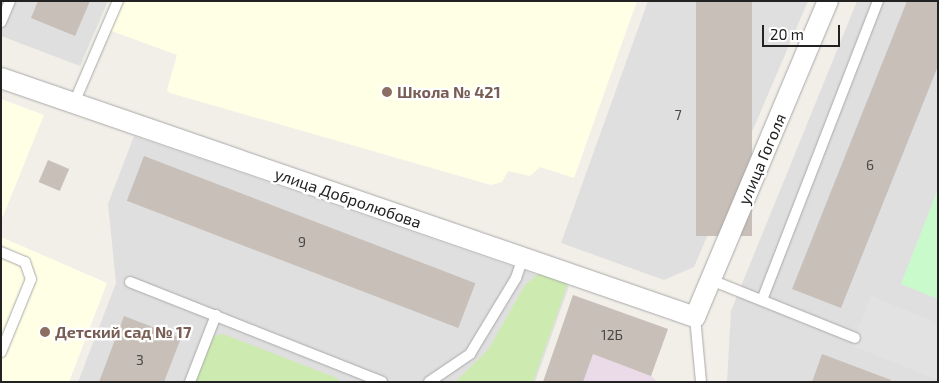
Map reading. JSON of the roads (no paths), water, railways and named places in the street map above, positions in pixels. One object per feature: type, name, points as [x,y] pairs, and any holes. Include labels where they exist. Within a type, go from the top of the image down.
[{"type":"street","name":"улица Гоголя","points":[[695,317],[828,1]]},
{"type":"street","name":"улица Добролюбова","points":[[1,78],[695,317]]},
{"type":"lane","points":[[1,22],[10,1]]},
{"type":"lane","points":[[74,103],[118,1]]},
{"type":"lane","points":[[762,300],[878,1]]},
{"type":"lane","points":[[1,252],[25,262],[31,279],[1,352]]},
{"type":"lane","points":[[429,382],[470,354],[516,278],[523,258]]},
{"type":"lane","points":[[711,280],[855,338]]},
{"type":"lane","points":[[130,282],[216,315],[356,377],[382,382]]},
{"type":"lane","points":[[190,382],[216,315]]},
{"type":"lane","points":[[695,317],[701,382]]},
{"type":"place","name":"Школа № 421","points":[[387,92]]},
{"type":"place","name":"Детский сад № 17","points":[[45,332]]}]
